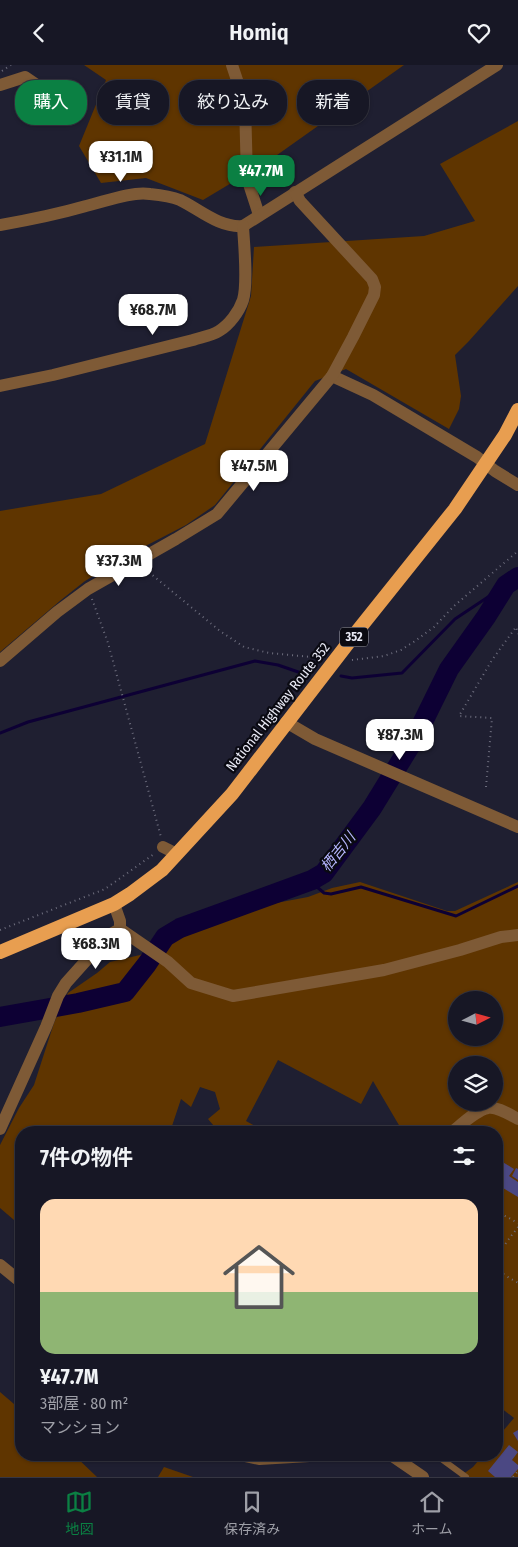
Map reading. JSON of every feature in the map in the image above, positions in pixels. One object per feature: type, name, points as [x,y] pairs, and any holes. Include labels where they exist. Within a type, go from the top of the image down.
[{"type":"highway","name":"National Highway Route 352","points":[[0,952],[114,904],[162,870],[232,793],[455,509],[505,435],[518,410]]},
{"type":"street","points":[[232,65],[244,104],[247,178],[259,215]]},
{"type":"street","points":[[0,225],[146,193],[164,195],[179,200],[216,220],[236,226],[243,226],[497,65]]},
{"type":"street","points":[[16,80],[25,77],[29,80]]},
{"type":"street","points":[[0,85],[15,80]]},
{"type":"street","points":[[0,661],[57,612],[88,589],[217,514],[332,376],[362,320],[374,295],[375,287],[372,279],[300,201],[295,192]]},
{"type":"street","points":[[0,386],[53,375],[193,340],[210,335],[223,328],[239,310],[243,299],[243,226]]},
{"type":"street","points":[[332,376],[373,395],[486,463],[518,485]]},
{"type":"street","points":[[286,722],[315,739],[518,827]]},
{"type":"street","points":[[163,847],[177,854]]},
{"type":"street","points":[[114,904],[120,921],[120,929]]},
{"type":"street","points":[[120,929],[168,962],[192,983],[233,996],[384,970],[502,937],[518,935]]},
{"type":"street","points":[[0,1129],[58,996],[66,983],[109,935],[120,929]]},
{"type":"street","points":[[460,1126],[488,1108],[496,1109],[518,1119]]},
{"type":"street","points":[[0,1265],[15,1277]]},
{"type":"street","points":[[403,1461],[423,1477]]},
{"type":"lane","points":[[444,1461],[466,1477]]},
{"type":"path","points":[[0,73],[10,65]]},
{"type":"path","points":[[136,561],[220,631],[244,647],[270,653],[336,661],[384,656],[401,650],[434,627],[454,606],[518,551]]},
{"type":"path","points":[[0,930],[105,889],[163,847],[108,643],[88,589]]},
{"type":"path","points":[[486,787],[492,718],[459,716],[492,660],[516,627],[518,634]]},
{"type":"path","points":[[503,1215],[518,1223]]},
{"type":"path","points":[[503,1249],[518,1227]]},
{"type":"path","points":[[503,1274],[518,1283]]},
{"type":"path","points":[[513,1477],[518,1471]]},
{"type":"shaded area","points":[[84,65],[404,65],[369,90],[369,80],[297,80],[297,125],[319,125],[270,160],[203,200],[146,178],[101,183],[79,146],[97,102],[97,125],[169,125],[169,80],[106,80]]},
{"type":"shaded area","points":[[518,121],[518,286],[455,355],[461,396],[459,409],[449,429],[346,369],[315,381],[215,505],[186,525],[132,553],[85,581],[0,652],[0,511],[101,494],[205,444],[251,296],[254,247],[424,236],[475,221],[440,164]]},
{"type":"shaded area","points":[[360,882],[447,911],[455,911],[518,882],[518,1477],[459,1477],[478,1461],[503,1461],[503,1431],[514,1418],[503,1409],[503,1126],[399,1126],[373,1081],[361,1104],[278,1060],[246,1121],[255,1126],[214,1126],[208,1119],[220,1109],[215,1092],[200,1087],[191,1107],[181,1099],[172,1126],[15,1126],[15,1221],[0,1208],[0,1145],[19,1108],[34,1085],[54,1023],[68,993],[110,962],[140,955],[184,937],[192,931],[211,923],[225,920],[243,911],[258,909],[276,903],[308,897],[332,888]]},
{"type":"shaded area","points":[[0,1392],[15,1405],[15,1461],[80,1461],[97,1477],[0,1477]]},
{"type":"shaded area","points":[[164,1467],[193,1477],[158,1477]]},
{"type":"building","points":[[503,1162],[514,1169],[509,1176],[518,1182],[518,1197],[503,1188]]},
{"type":"building","points":[[516,1168],[518,1169],[518,1180],[512,1176]]},
{"type":"building","points":[[518,1430],[518,1441],[513,1433]]},
{"type":"building","points":[[509,1445],[518,1452],[512,1460],[518,1465],[518,1469],[511,1477],[495,1477],[488,1471],[496,1461],[503,1461],[503,1452]]},
{"type":"waterway","name":"栖吉川","points":[[0,1017],[78,1003],[125,992],[165,937],[180,928],[312,880],[324,873],[372,808],[415,738],[449,669],[506,585],[518,577]]},
{"type":"waterway","points":[[341,676],[352,678],[402,673],[455,619],[506,585]]},
{"type":"waterway","points":[[0,733],[28,722],[255,661],[278,665],[307,675]]},
{"type":"waterway","points":[[312,880],[324,893],[331,894],[361,887],[456,916],[518,886]]}]
